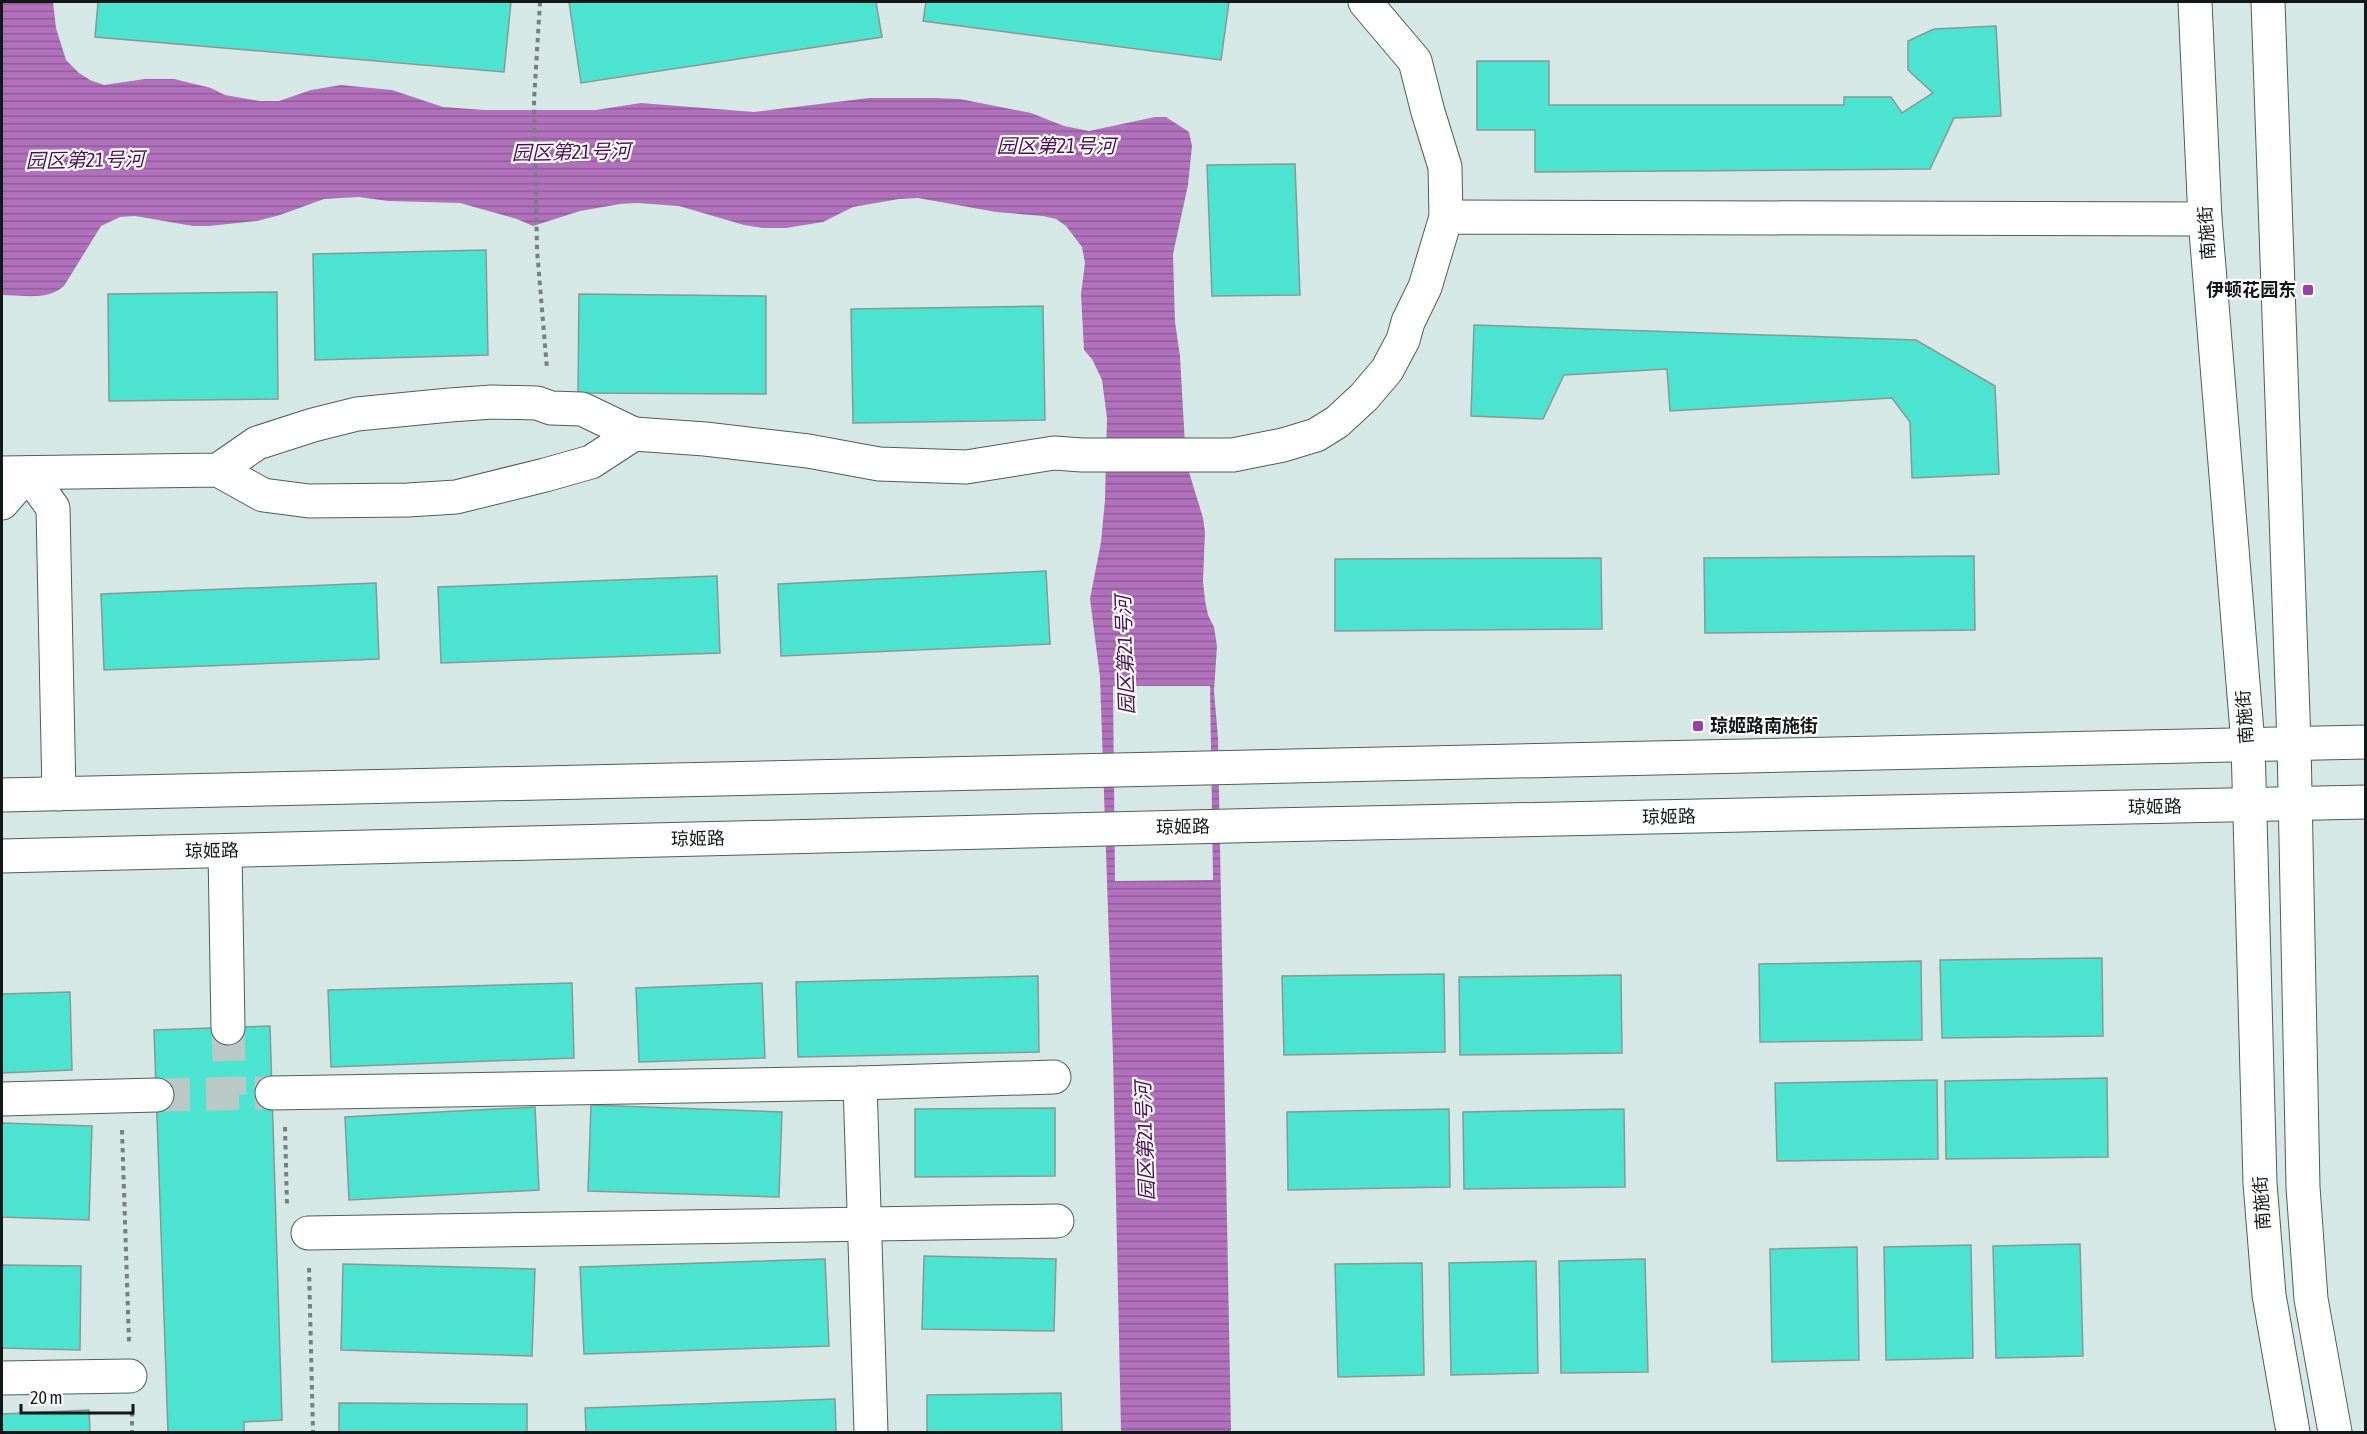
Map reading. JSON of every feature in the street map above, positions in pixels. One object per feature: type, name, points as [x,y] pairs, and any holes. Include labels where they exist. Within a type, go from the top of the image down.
[{"type":"main road","points":[[218,470],[257,444],[313,425],[357,414],[492,402],[537,403],[551,408],[582,409],[634,434],[705,439],[808,451],[879,464],[966,467],[1054,453],[1233,455],[1283,445],[1316,435],[1337,422],[1387,370],[1403,340],[1408,322],[1425,287],[1446,217],[1445,167],[1415,62],[1365,2]]},
{"type":"main road","name":"南施街","points":[[2195,2],[2205,219],[2248,744],[2260,1183],[2269,1294],[2293,1432]]},
{"type":"main road","points":[[2268,2],[2294,743],[2303,1187],[2311,1299],[2335,1432]]},
{"type":"main road","points":[[1446,217],[2205,219]]},
{"type":"main road","points":[[15,473],[218,470],[263,495],[309,501],[359,502],[456,497],[591,462],[634,434]]},
{"type":"main road","points":[[15,473],[53,508],[59,794]]},
{"type":"main road","points":[[2,503],[15,473]]},
{"type":"main road","points":[[2,795],[2366,742]]},
{"type":"main road","name":"琼姬路","points":[[2,856],[1270,825],[2366,802]]},
{"type":"main road","points":[[225,850],[228,1028]]},
{"type":"main road","points":[[278,1094],[1054,1077]]},
{"type":"main road","points":[[860,1083],[871,1432]]},
{"type":"main road","points":[[2,1099],[157,1095]]},
{"type":"main road","points":[[308,1233],[1057,1221]]},
{"type":"main road","points":[[2,1378],[130,1376]]},
{"type":"path","points":[[540,2],[534,100],[537,250],[551,408]]},
{"type":"path","points":[[278,1094],[287,1233],[308,1233],[313,1432]]},
{"type":"path","points":[[121,1097],[132,1432]]},
{"type":"water","name":"园区第21号河","points":[[2,2],[53,2],[56,28],[66,60],[79,73],[104,85],[145,79],[174,79],[211,88],[225,95],[259,101],[279,101],[311,90],[341,85],[392,90],[443,107],[485,110],[596,110],[641,103],[754,112],[869,98],[960,99],[1031,113],[1064,126],[1089,131],[1155,117],[1166,117],[1189,132],[1192,146],[1188,185],[1173,254],[1175,322],[1180,356],[1185,445],[1189,472],[1205,532],[1203,581],[1205,600],[1208,615],[1214,627],[1217,646],[1214,691],[1218,738],[1231,1432],[1121,1432],[1113,1057],[1100,677],[1090,599],[1101,542],[1105,500],[1107,418],[1102,380],[1092,359],[1084,350],[1081,294],[1085,263],[1082,247],[1066,226],[1056,219],[1043,216],[996,212],[918,198],[853,207],[823,222],[786,228],[744,225],[679,206],[637,203],[580,211],[533,226],[517,219],[460,203],[388,201],[359,197],[324,199],[257,221],[209,226],[193,226],[135,216],[120,217],[101,226],[64,286],[57,291],[34,296],[2,295]]},
{"type":"pier","points":[[1113,686],[1210,686],[1213,880],[1115,881]]},
{"type":"building","points":[[98,2],[511,2],[504,72],[95,37]]},
{"type":"building","points":[[569,2],[876,2],[882,37],[581,83]]},
{"type":"building","points":[[926,2],[1229,2],[1221,60],[923,21]]},
{"type":"building","points":[[1996,26],[2001,116],[1954,118],[1930,169],[1535,172],[1535,130],[1477,130],[1477,61],[1549,61],[1549,105],[1844,105],[1844,97],[1891,97],[1902,113],[1933,93],[1908,70],[1908,41],[1934,29]]},
{"type":"building","points":[[1295,164],[1300,295],[1212,296],[1207,165]]},
{"type":"building","points":[[486,250],[488,355],[315,360],[313,254]]},
{"type":"building","points":[[277,292],[278,399],[109,401],[108,294]]},
{"type":"building","points":[[579,294],[766,296],[766,394],[578,393]]},
{"type":"building","points":[[1043,306],[1045,420],[853,423],[851,309]]},
{"type":"building","points":[[1474,325],[1916,340],[1995,386],[1999,474],[1912,478],[1910,422],[1892,398],[1670,411],[1667,369],[1564,375],[1543,419],[1471,416]]},
{"type":"building","points":[[1974,556],[1975,630],[1705,633],[1704,558]]},
{"type":"building","points":[[1601,558],[1602,629],[1335,631],[1335,559]]},
{"type":"building","points":[[1046,571],[1050,644],[781,656],[778,584]]},
{"type":"building","points":[[717,576],[720,653],[441,663],[438,587]]},
{"type":"building","points":[[376,583],[379,659],[104,670],[101,594]]},
{"type":"building","points":[[2102,958],[2103,1036],[1942,1038],[1940,960]]},
{"type":"building","points":[[1921,961],[1922,1040],[1760,1042],[1759,964]]},
{"type":"building","points":[[1444,974],[1445,1052],[1284,1055],[1282,976]]},
{"type":"building","points":[[1621,975],[1622,1053],[1460,1055],[1459,977]]},
{"type":"building","points":[[1038,976],[1039,1052],[798,1057],[796,982]]},
{"type":"building","points":[[572,983],[574,1058],[331,1067],[328,990]]},
{"type":"building","points":[[762,983],[765,1058],[639,1062],[636,988]]},
{"type":"building","points":[[70,992],[72,1070],[2,1073],[2,994]]},
{"type":"building","points":[[270,1026],[282,1420],[244,1422],[244,1432],[168,1432],[154,1030]]},
{"type":"building","points":[[2107,1078],[2108,1157],[1946,1159],[1945,1081]]},
{"type":"building","points":[[1937,1080],[1938,1159],[1777,1161],[1775,1083]]},
{"type":"building","points":[[591,1105],[782,1112],[779,1197],[588,1191]]},
{"type":"building","points":[[535,1107],[539,1190],[349,1200],[345,1117]]},
{"type":"building","points":[[1055,1108],[1055,1176],[915,1177],[915,1109]]},
{"type":"building","points":[[1449,1109],[1450,1187],[1288,1190],[1287,1112]]},
{"type":"building","points":[[1624,1109],[1625,1187],[1464,1189],[1463,1112]]},
{"type":"building","points":[[2,1123],[92,1126],[89,1220],[2,1217]]},
{"type":"building","points":[[2080,1244],[2083,1356],[1996,1358],[1993,1246]]},
{"type":"building","points":[[1971,1245],[1973,1358],[1886,1360],[1884,1247]]},
{"type":"building","points":[[1857,1247],[1859,1360],[1772,1362],[1770,1249]]},
{"type":"building","points":[[924,1256],[1056,1259],[1054,1331],[922,1329]]},
{"type":"building","points":[[825,1259],[829,1346],[584,1354],[580,1267]]},
{"type":"building","points":[[1645,1259],[1648,1372],[1561,1373],[1559,1261]]},
{"type":"building","points":[[1536,1261],[1538,1373],[1451,1375],[1449,1263]]},
{"type":"building","points":[[1422,1263],[1424,1375],[1338,1377],[1335,1264]]},
{"type":"building","points":[[343,1264],[535,1269],[532,1356],[341,1350]]},
{"type":"building","points":[[2,1265],[81,1266],[80,1350],[2,1348]]},
{"type":"building","points":[[1061,1393],[1062,1432],[927,1432],[927,1395]]},
{"type":"building","points":[[835,1399],[836,1432],[586,1432],[585,1408]]},
{"type":"building","points":[[339,1403],[527,1404],[527,1432],[339,1432]]},
{"type":"building","points":[[89,1410],[90,1432],[2,1432],[2,1414]]},
{"type":"tunnel","points":[[228,1028],[230,1095]]},
{"type":"tunnel","points":[[157,1095],[272,1093]]},
{"type":"place","name":"伊顿花园东","points":[[2308,290]]},
{"type":"place","name":"琼姬路南施街","points":[[1698,726]]}]
